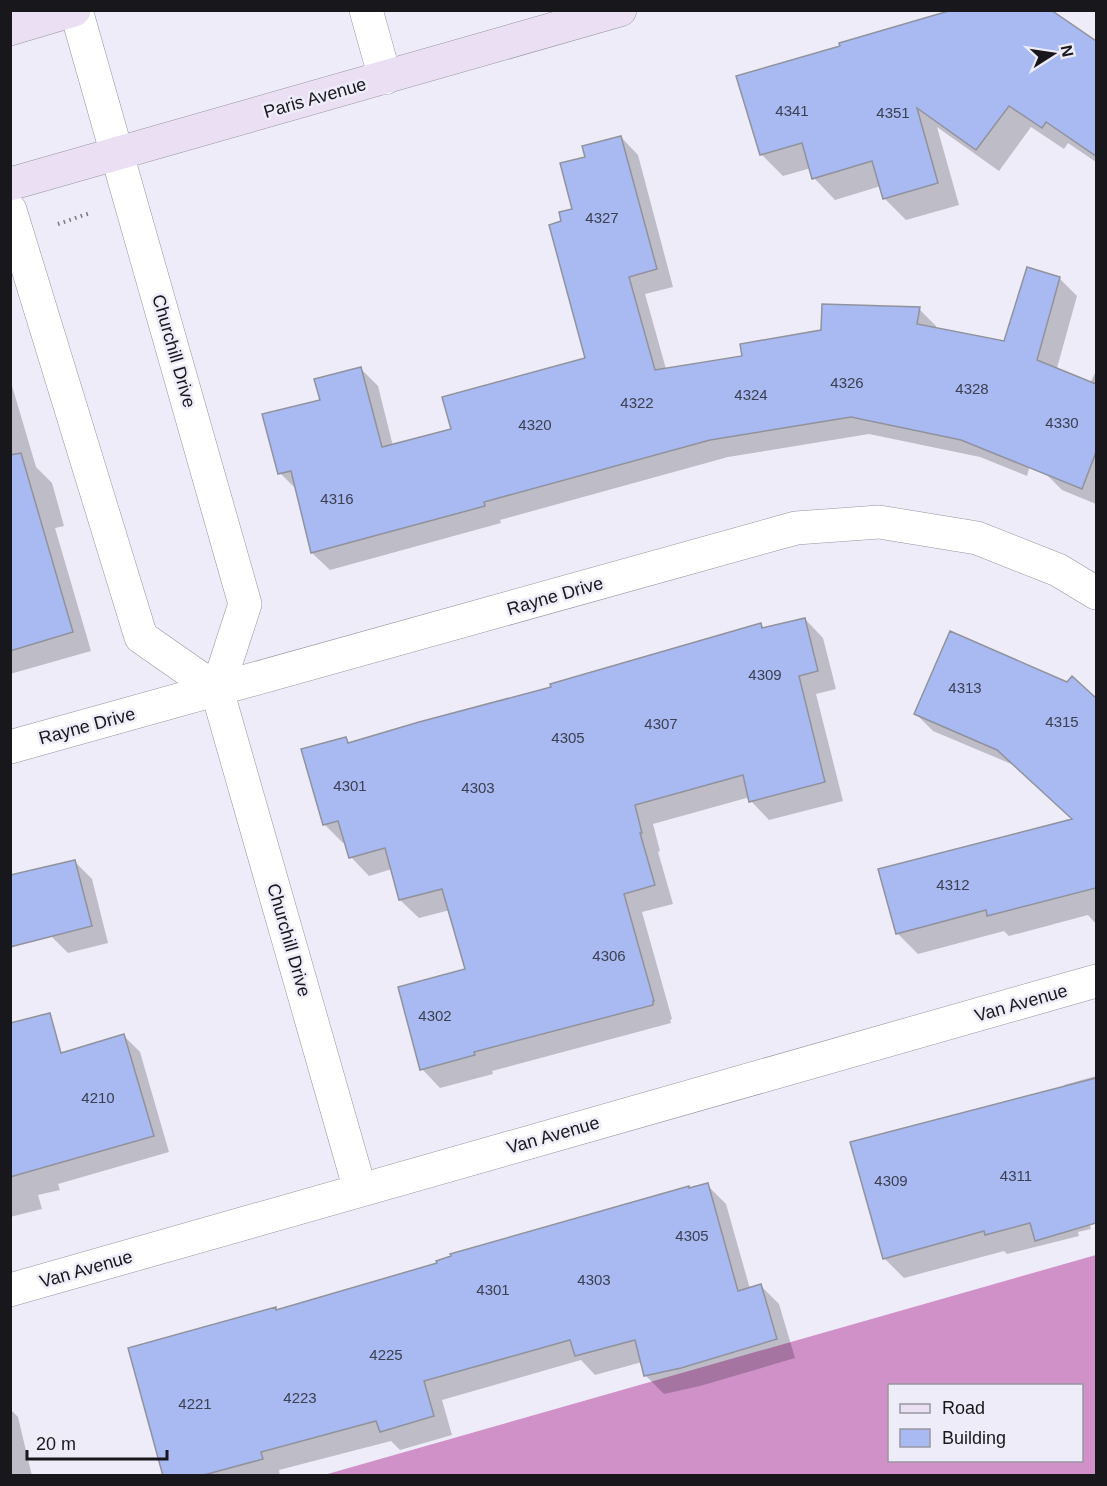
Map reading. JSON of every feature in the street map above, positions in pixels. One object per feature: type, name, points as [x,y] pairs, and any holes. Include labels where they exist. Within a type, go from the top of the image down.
[{"type":"street","points":[[10,29],[75,10]]},
{"type":"street","name":"Churchill Drive","points":[[75,10],[246,604],[217,690],[360,1190]]},
{"type":"street","points":[[366,10],[385,78]]},
{"type":"street","name":"Paris Avenue","points":[[10,184],[620,10]]},
{"type":"street","points":[[10,210],[141,637],[217,690]]},
{"type":"street","name":"Rayne Drive","points":[[10,747],[796,528],[879,522],[977,538],[1058,570],[1096,593]]},
{"type":"street","name":"Van Avenue","points":[[10,1290],[1096,981]]},
{"type":"path","points":[[56,224],[95,211]]},
{"type":"shaded area","points":[[1096,1255],[1096,1475],[324,1475]]},
{"type":"building","points":[[952,10],[1051,10],[1096,41],[1096,156],[1046,122],[1042,128],[1009,106],[976,150],[917,108],[938,183],[883,199],[872,161],[812,179],[802,143],[760,155],[736,76]]},
{"type":"building","points":[[621,136],[657,269],[629,277],[655,370],[742,356],[740,344],[821,330],[822,304],[920,307],[917,324],[1004,341],[1027,267],[1060,277],[1037,360],[1096,384],[1096,452],[1082,489],[961,440],[851,417],[710,440],[484,502],[485,506],[311,553],[291,471],[278,474],[262,414],[320,400],[314,379],[361,367],[382,447],[451,429],[442,397],[585,358],[549,225],[561,221],[559,212],[572,209],[560,163],[585,157],[582,146]]},
{"type":"building","points":[[21,453],[73,632],[10,651],[10,455]]},
{"type":"building","points":[[805,618],[818,671],[799,676],[825,782],[749,802],[743,775],[635,805],[642,833],[640,833],[655,885],[624,894],[654,1001],[653,1005],[474,1052],[475,1055],[420,1070],[398,987],[465,969],[442,889],[399,900],[385,848],[349,858],[338,821],[323,825],[301,749],[346,737],[348,743],[551,687],[550,684],[761,623],[762,628]]},
{"type":"building","points":[[950,631],[1067,682],[1072,676],[1096,698],[1096,888],[987,916],[986,910],[896,934],[878,869],[1072,819],[997,750],[914,714]]},
{"type":"building","points":[[75,860],[92,926],[10,947],[10,875]]},
{"type":"building","points":[[50,1013],[61,1053],[124,1034],[154,1136],[10,1177],[10,1023]]},
{"type":"building","points":[[1096,1078],[1096,1223],[1035,1241],[1030,1223],[985,1235],[984,1231],[883,1259],[850,1142]]},
{"type":"building","points":[[708,1183],[738,1291],[761,1284],[777,1339],[681,1368],[644,1376],[635,1340],[575,1356],[570,1340],[424,1381],[434,1416],[380,1432],[376,1421],[261,1452],[263,1459],[200,1476],[163,1476],[128,1348],[276,1307],[276,1310],[437,1263],[436,1261],[451,1256],[450,1254],[689,1186],[689,1188]]}]
